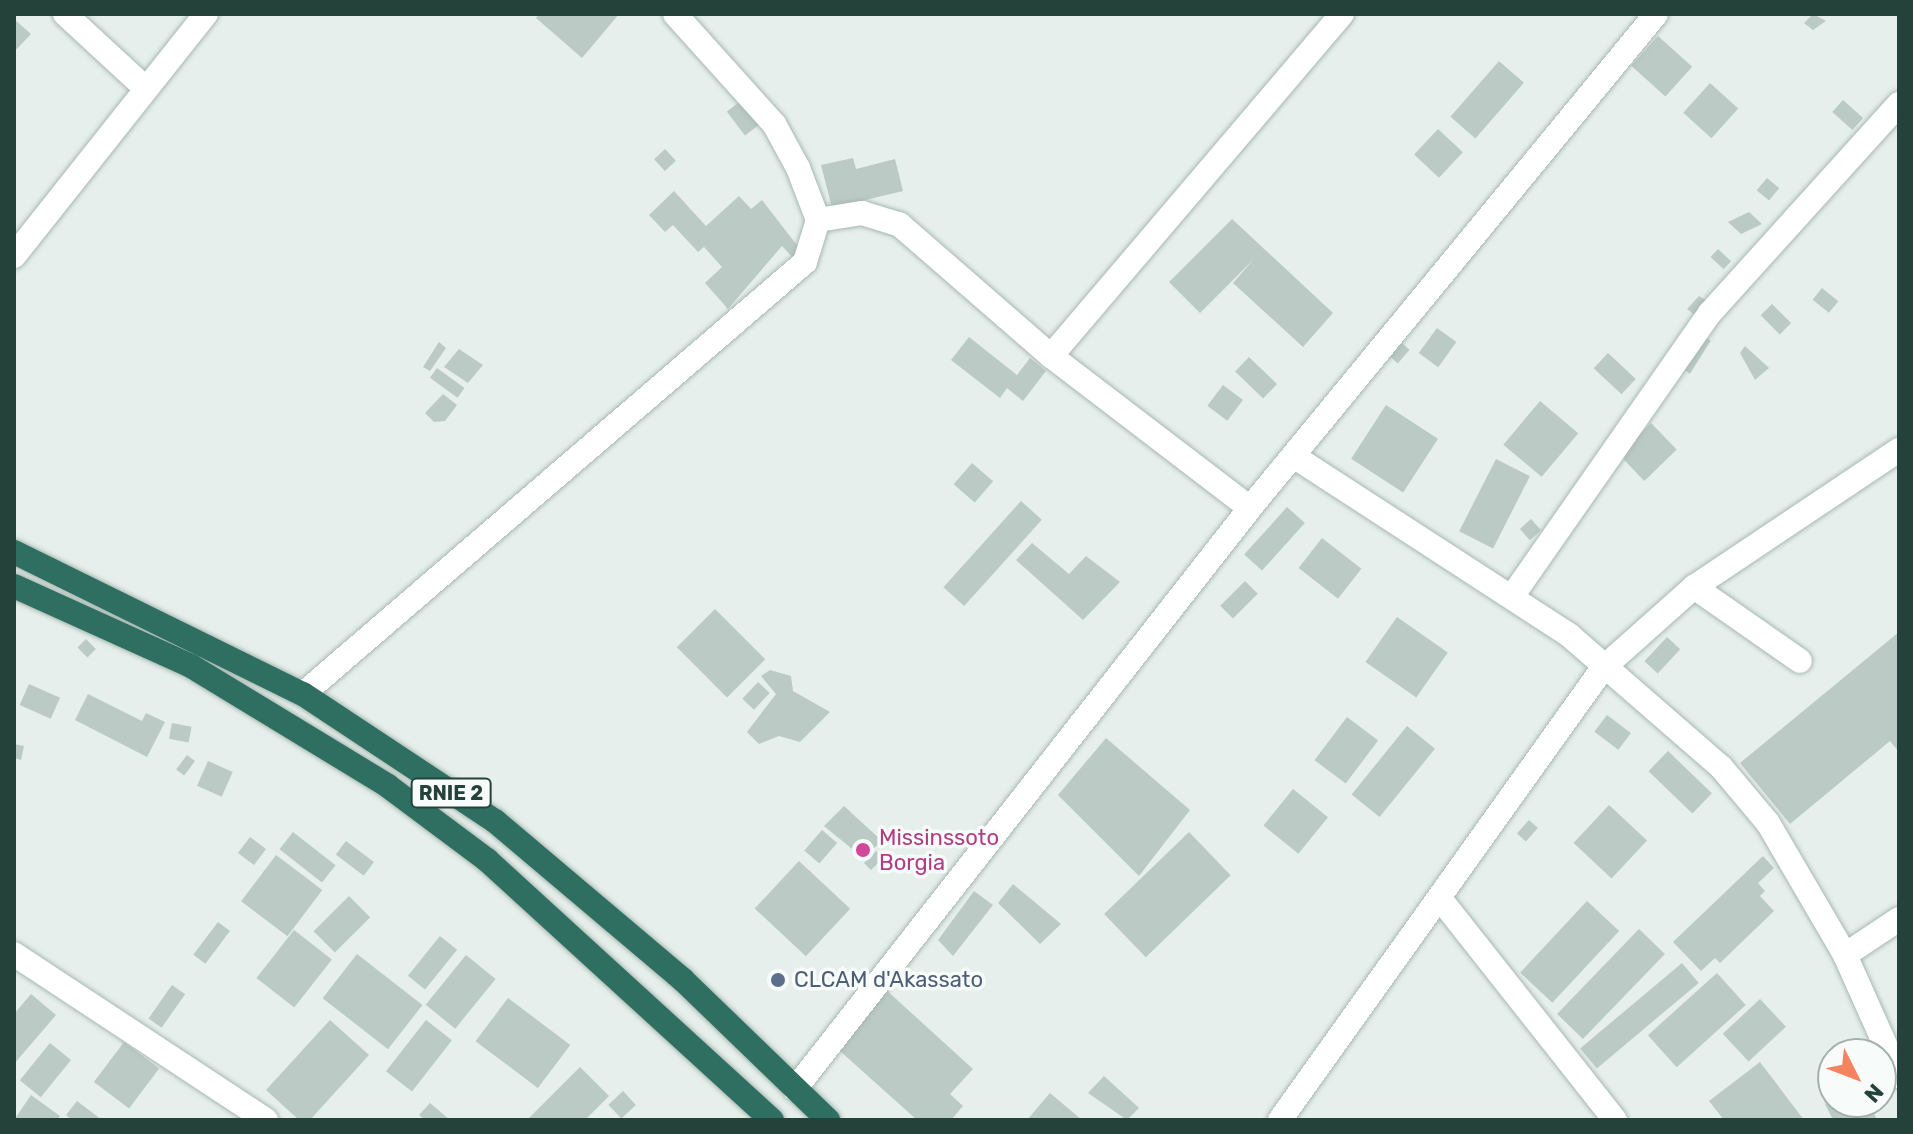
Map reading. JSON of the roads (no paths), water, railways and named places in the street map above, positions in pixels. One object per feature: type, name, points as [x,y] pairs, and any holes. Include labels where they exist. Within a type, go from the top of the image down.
[{"type":"highway","name":"RNIE 2","points":[[14,552],[303,694],[495,821],[683,980],[828,1120]]},
{"type":"highway","name":"RNIE 2","points":[[14,586],[191,666],[388,786],[487,860],[772,1120]]},
{"type":"street","points":[[65,14],[144,87]]},
{"type":"street","points":[[14,256],[144,87],[206,14]]},
{"type":"street","points":[[303,694],[805,262],[818,220],[774,124],[675,14]]},
{"type":"street","points":[[1051,356],[1342,14]]},
{"type":"street","points":[[795,1089],[1250,508],[1656,14]]},
{"type":"street","points":[[1513,595],[1710,313],[1899,104]]},
{"type":"street","points":[[818,220],[862,213],[899,224],[1051,356],[1250,508]]},
{"type":"street","points":[[1280,1120],[1442,901],[1603,668],[1694,587],[1899,450]]},
{"type":"street","points":[[1295,457],[1513,595],[1721,767],[1759,811],[1845,955],[1899,1076]]},
{"type":"street","points":[[1694,587],[1800,661]]},
{"type":"street","points":[[1442,901],[1615,1120]]},
{"type":"street","points":[[1845,955],[1899,919]]},
{"type":"street","points":[[14,954],[266,1120]]},
{"type":"place","name":"Missinssoto Borgia","points":[[863,850]]},
{"type":"place","name":"CLCAM d'Akassato","points":[[778,980]]}]
